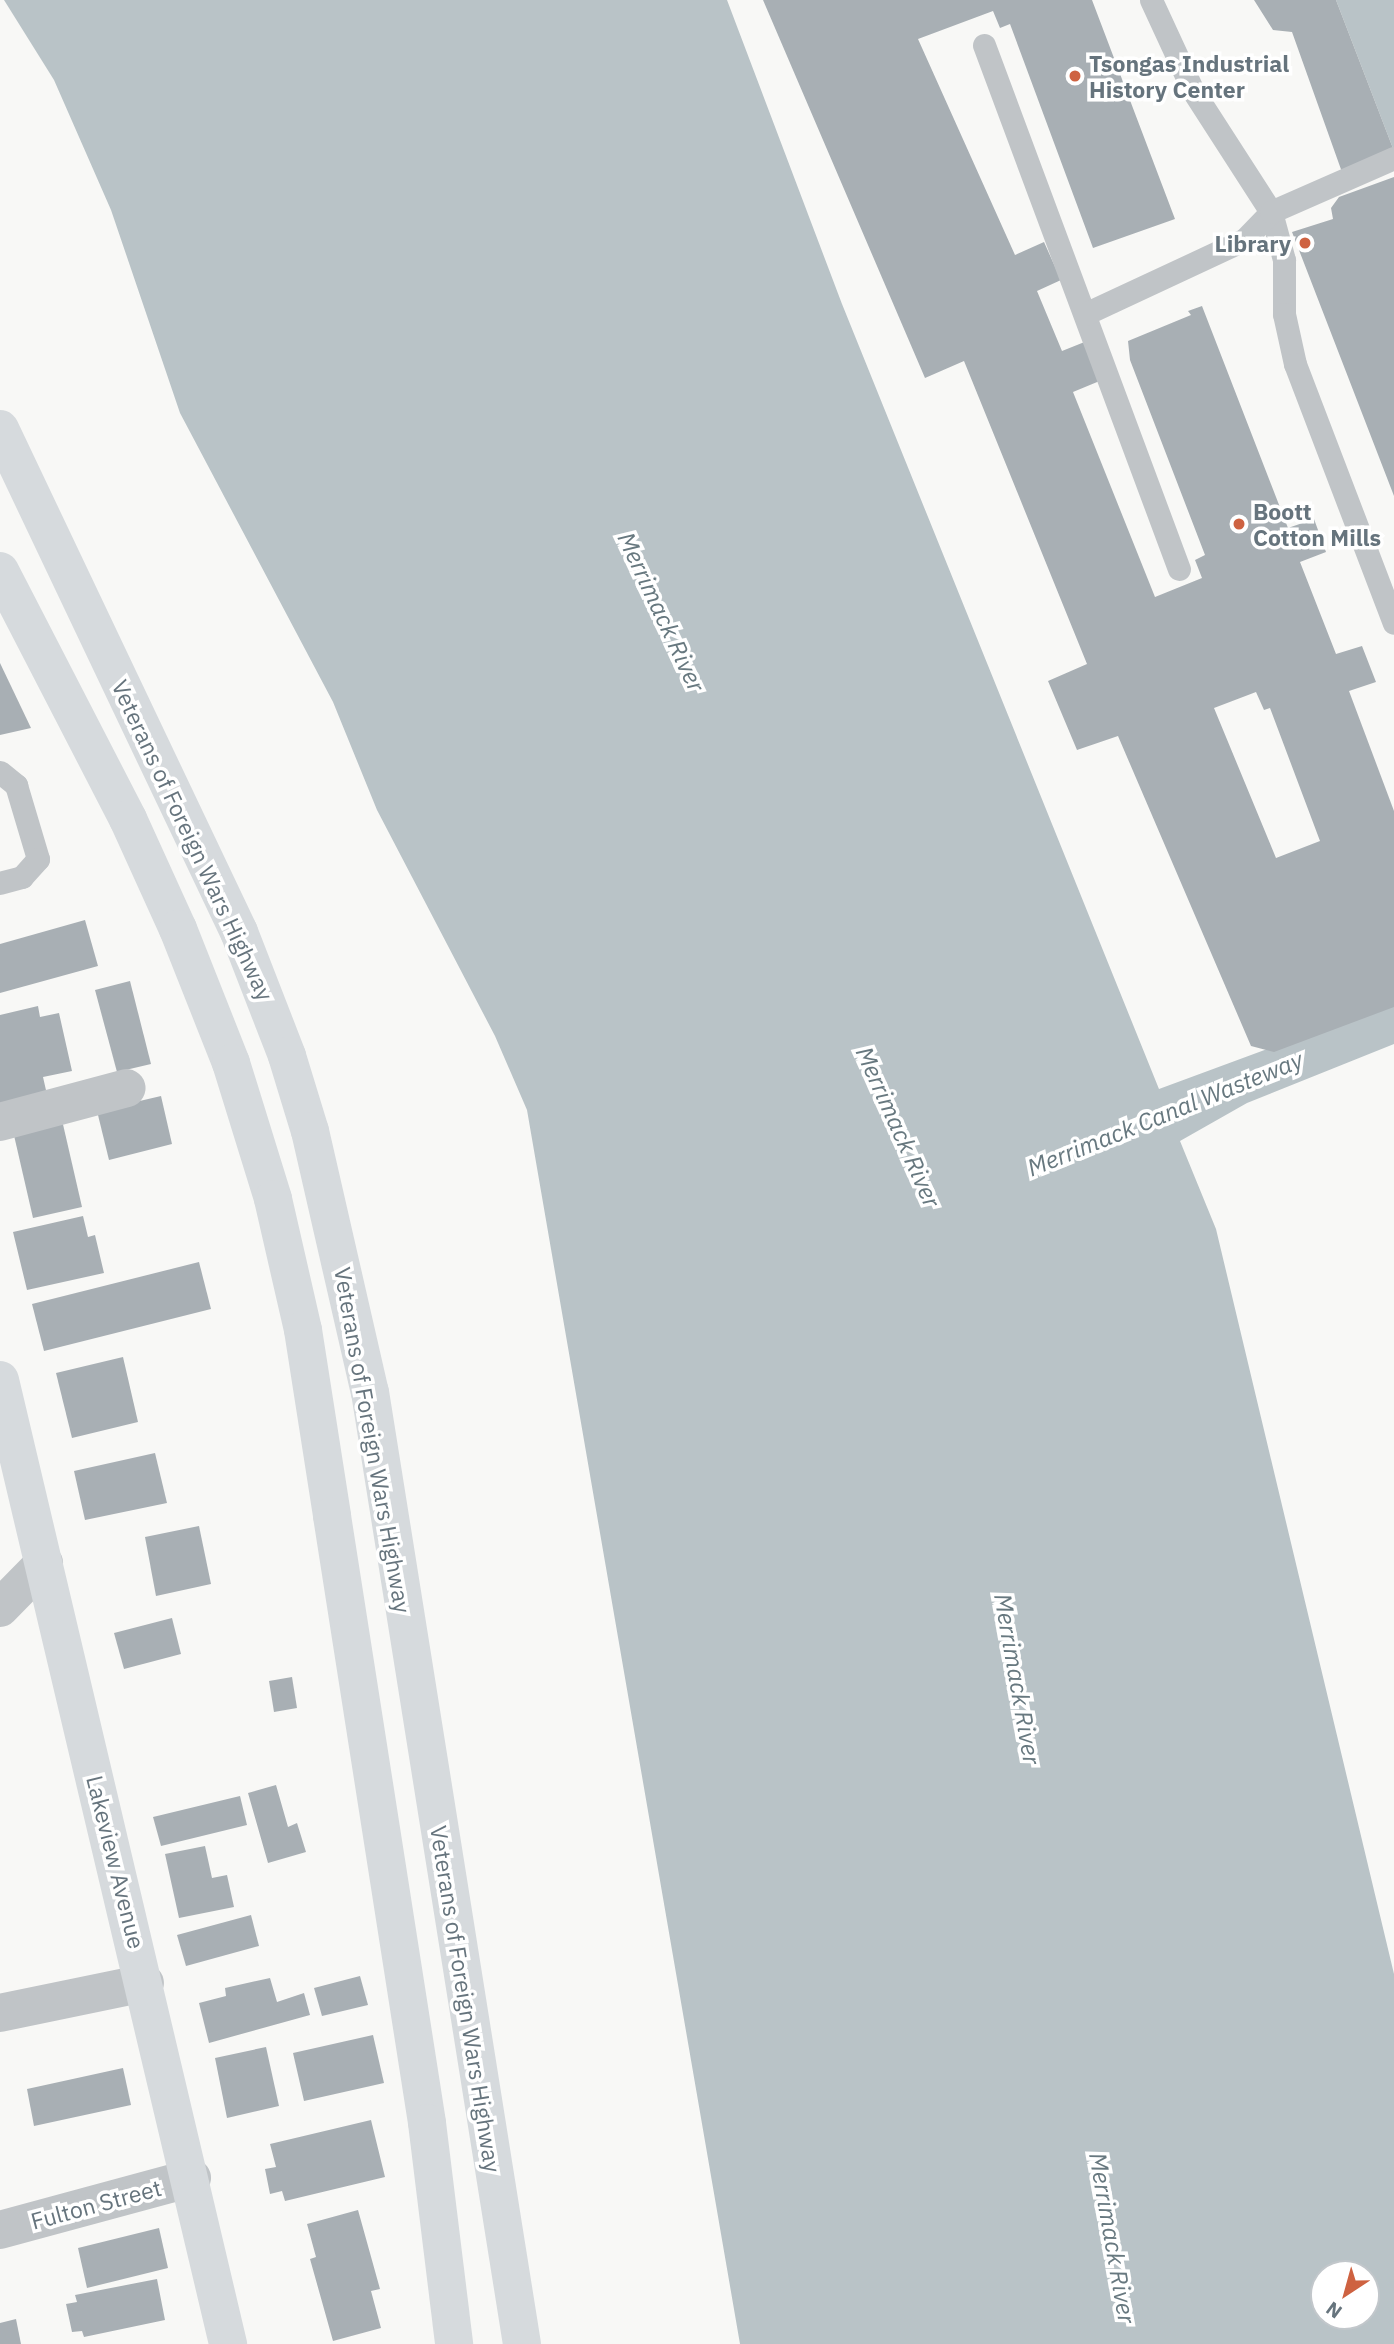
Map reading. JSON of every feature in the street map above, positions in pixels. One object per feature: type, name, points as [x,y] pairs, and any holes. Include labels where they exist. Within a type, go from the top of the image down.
[{"type":"main road","name":"Veterans of Foreign Wars Highway","points":[[0,429],[239,932],[287,1056],[310,1131],[370,1392],[522,2344]]},
{"type":"main road","points":[[0,571],[128,819],[178,929],[231,1063],[273,1199],[303,1330],[389,1874],[441,2215],[454,2344]]},
{"type":"main road","name":"Lakeview Avenue","points":[[0,1380],[192,2178],[228,2344]]},
{"type":"street","points":[[0,1122],[127,1088]]},
{"type":"street","points":[[0,1608],[44,1563]]},
{"type":"street","points":[[0,2013],[145,1983]]},
{"type":"street","name":"Fulton Street","points":[[0,2230],[192,2178]]},
{"type":"lane","points":[[1152,0],[1193,91],[1271,212],[1284,260],[1284,314],[1295,364],[1394,623]]},
{"type":"lane","points":[[984,45],[1179,569]]},
{"type":"lane","points":[[1085,314],[1244,240],[1271,212],[1393,158]]},
{"type":"lane","points":[[0,772],[16,785],[38,859],[22,877],[0,883]]},
{"type":"water","points":[[4,0],[727,0],[842,304],[1159,1089],[1394,1002],[1394,1044],[1247,1103],[1180,1141],[1216,1229],[1394,1974],[1394,2344],[740,2344],[527,1110],[495,1036],[377,810],[333,702],[180,413],[111,210],[54,80]]},
{"type":"water","points":[[1336,0],[1394,0],[1394,151]]},
{"type":"building","name":"Boott Cotton Mills","points":[[763,0],[1092,0],[1175,219],[1093,248],[1010,24],[1000,28],[993,11],[918,39],[1015,255],[1044,242],[1061,280],[1037,291],[1062,351],[1087,341],[1102,380],[1073,392],[1155,597],[1202,578],[1195,560],[1205,555],[1130,360],[1128,341],[1191,315],[1188,311],[1202,306],[1288,528],[1314,519],[1326,552],[1300,562],[1336,654],[1362,646],[1376,682],[1349,691],[1394,811],[1394,1007],[1274,1052],[1251,1046],[1118,736],[1077,750],[1048,681],[1087,664],[964,361],[925,378]],"holes":[[[1256,692],[1264,710],[1270,708],[1320,841],[1276,858],[1214,708]]]},
{"type":"building","points":[[1254,0],[1336,0],[1394,151],[1343,175],[1292,32],[1273,30]]},
{"type":"building","name":"Boott Cotton Mills","points":[[1394,177],[1394,496],[1292,232],[1333,219],[1331,208],[1339,197]]},
{"type":"building","points":[[0,663],[31,728],[0,735]]},
{"type":"building","points":[[85,920],[98,966],[0,993],[0,944]]},
{"type":"building","points":[[130,981],[151,1064],[117,1072],[95,990]]},
{"type":"building","points":[[38,1006],[40,1017],[59,1013],[72,1071],[43,1077],[48,1099],[0,1110],[0,1015]]},
{"type":"building","points":[[161,1096],[172,1144],[109,1160],[97,1111]]},
{"type":"building","points":[[62,1120],[82,1207],[33,1218],[13,1131]]},
{"type":"building","points":[[83,1216],[88,1237],[95,1235],[104,1273],[27,1290],[13,1232]]},
{"type":"building","points":[[199,1262],[211,1309],[44,1351],[32,1304]]},
{"type":"building","points":[[123,1357],[138,1422],[72,1438],[56,1373]]},
{"type":"building","points":[[155,1453],[167,1503],[85,1520],[74,1471]]},
{"type":"building","points":[[199,1526],[211,1584],[156,1596],[145,1537]]},
{"type":"building","points":[[172,1618],[181,1654],[124,1669],[114,1633]]},
{"type":"building","points":[[292,1677],[297,1708],[274,1712],[269,1681]]},
{"type":"building","points":[[276,1785],[288,1827],[297,1823],[306,1852],[268,1863],[248,1793]]},
{"type":"building","points":[[240,1796],[247,1825],[161,1846],[153,1817]]},
{"type":"building","points":[[205,1846],[212,1878],[227,1875],[234,1907],[179,1918],[165,1854]]},
{"type":"building","points":[[251,1915],[259,1946],[186,1966],[177,1935]]},
{"type":"building","points":[[360,1976],[368,2005],[322,2016],[314,1988]]},
{"type":"building","points":[[270,1978],[277,2002],[304,1993],[310,2015],[209,2043],[199,2003],[226,1996],[225,1988]]},
{"type":"building","points":[[373,2035],[384,2083],[304,2101],[293,2053]]},
{"type":"building","points":[[266,2047],[279,2106],[227,2118],[215,2058]]},
{"type":"building","points":[[123,2068],[131,2105],[34,2126],[27,2089]]},
{"type":"building","points":[[371,2120],[385,2177],[285,2201],[282,2191],[270,2194],[265,2169],[276,2167],[270,2144]]},
{"type":"building","points":[[358,2210],[380,2289],[371,2291],[381,2328],[333,2341],[310,2259],[316,2257],[307,2224]]},
{"type":"building","points":[[159,2228],[168,2268],[87,2288],[78,2248]]},
{"type":"building","points":[[157,2279],[165,2320],[84,2337],[82,2331],[72,2332],[66,2304],[77,2302],[75,2295]]},
{"type":"building","points":[[16,2319],[21,2344],[0,2344],[0,2323]]},
{"type":"place","name":"Tsongas Industrial History Center","points":[[1075,76]]},
{"type":"place","name":"Library","points":[[1305,243]]},
{"type":"place","name":"Boott Cotton Mills","points":[[1239,524]]},
{"type":"water label","name":"Merrimack River","points":[[661,612]]},
{"type":"water label","name":"Merrimack Canal Wasteway","points":[[1165,1114]]},
{"type":"water label","name":"Merrimack River","points":[[898,1127]]},
{"type":"water label","name":"Merrimack River","points":[[1017,1679]]},
{"type":"water label","name":"Merrimack River","points":[[1112,2238]]}]
